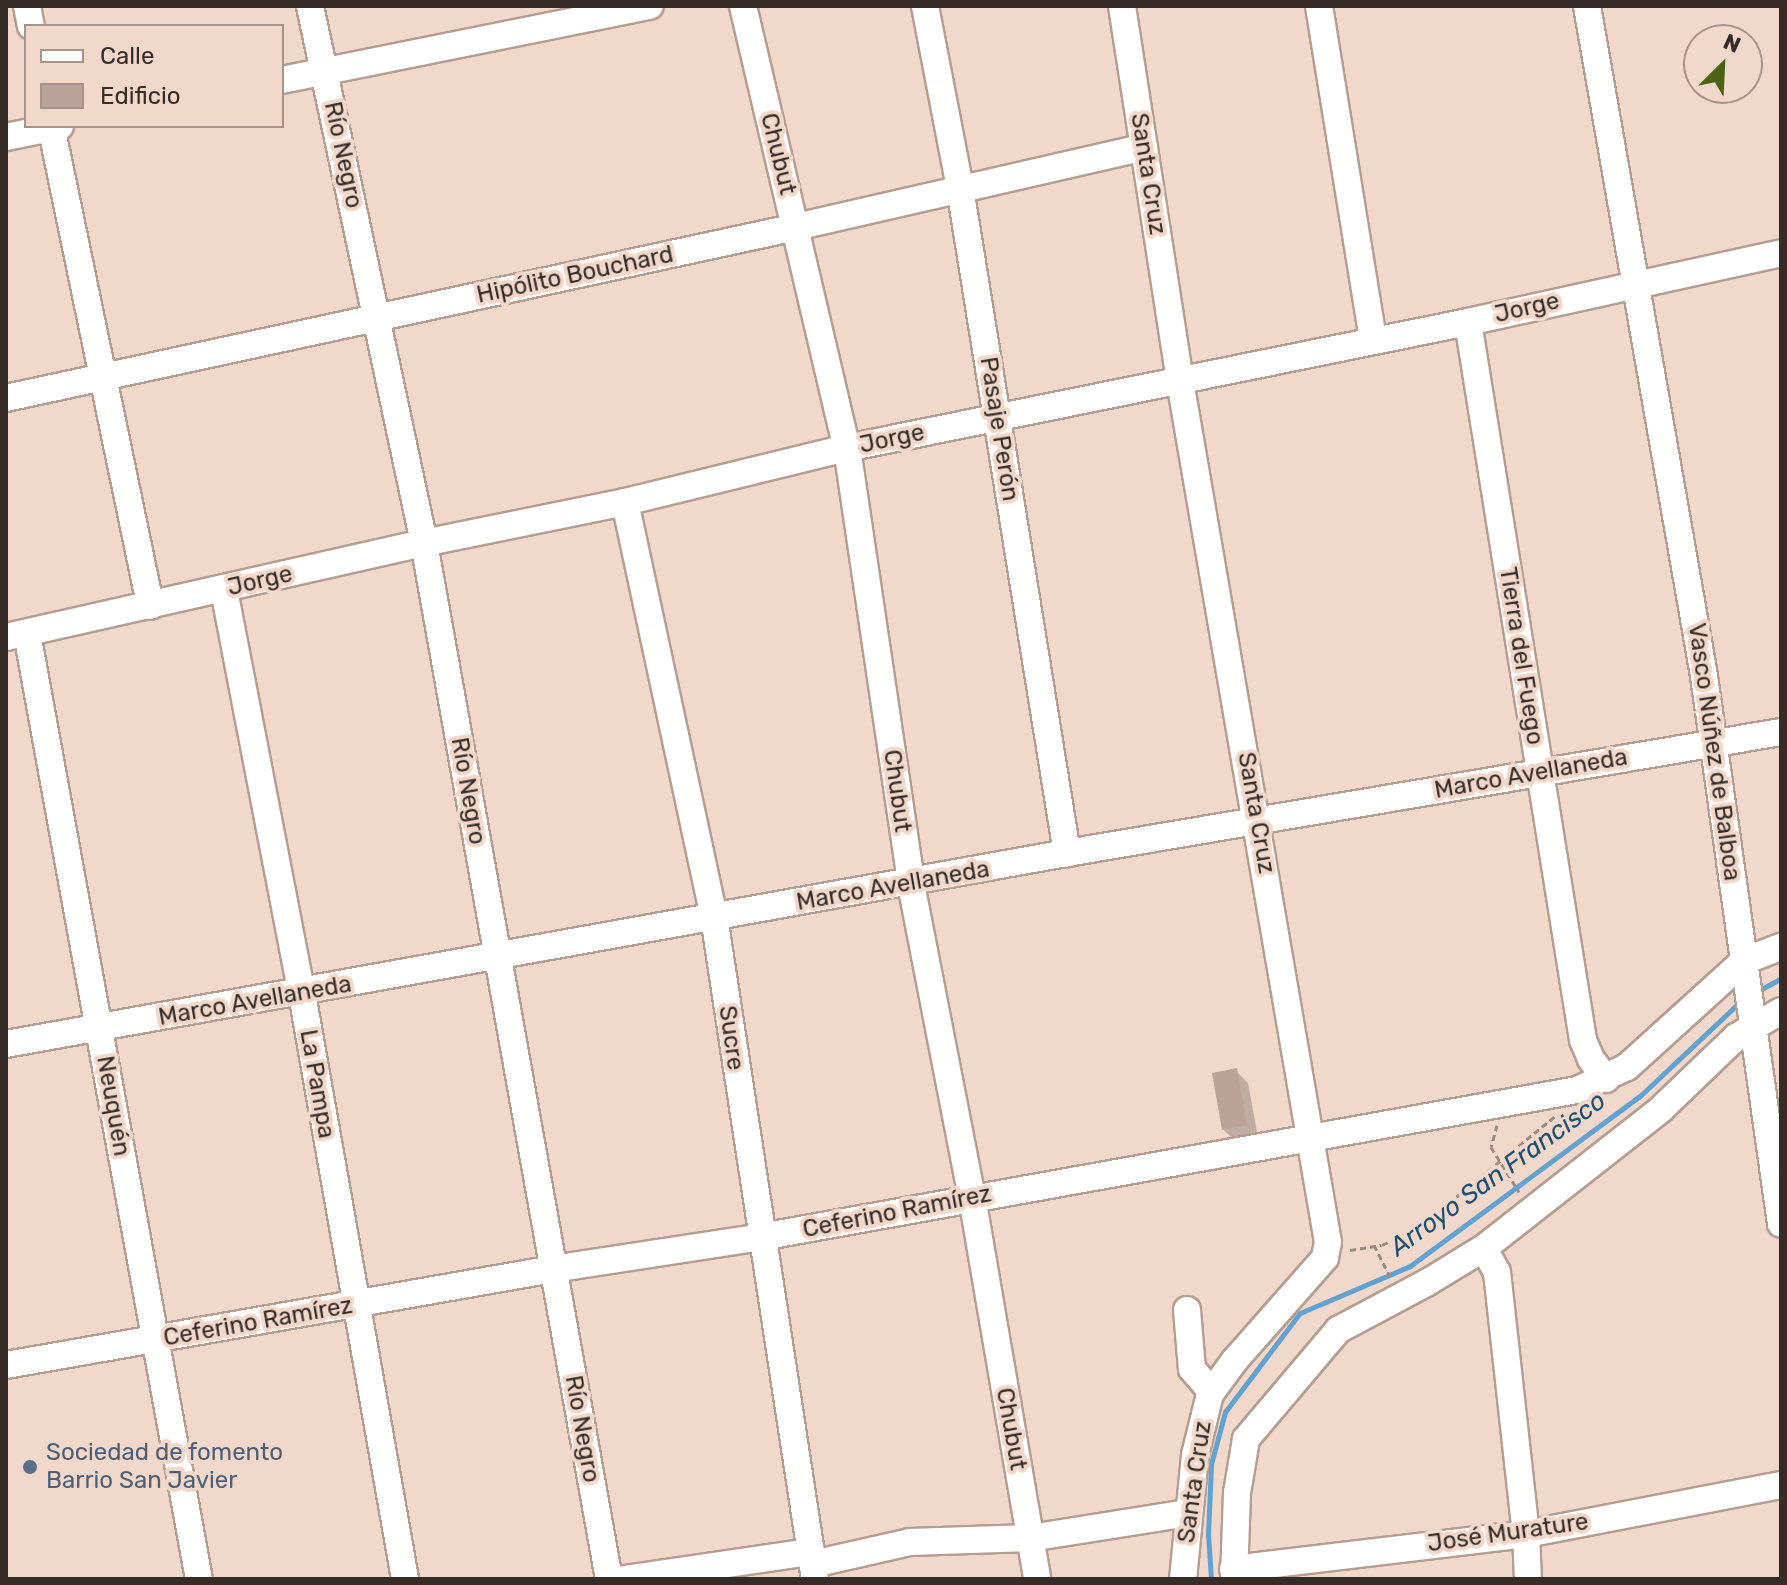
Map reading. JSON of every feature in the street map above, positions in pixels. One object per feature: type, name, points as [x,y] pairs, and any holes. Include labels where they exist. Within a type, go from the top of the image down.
[{"type":"street","name":"Río Negro","points":[[310,6],[424,543],[609,1579]]},
{"type":"street","points":[[284,80],[650,6]]},
{"type":"street","name":"Chubut","points":[[743,6],[847,448],[911,884],[972,1197],[1037,1579]]},
{"type":"street","name":"Pasaje Perón","points":[[925,6],[960,188],[1067,853]]},
{"type":"street","name":"Santa Cruz","points":[[1122,6],[1180,381],[1328,1242],[1325,1258],[1235,1360],[1212,1392],[1202,1416],[1187,1513],[1183,1579]]},
{"type":"street","points":[[1319,6],[1373,339]]},
{"type":"street","name":"Vasco Núñez de Balboa","points":[[1587,6],[1714,742],[1750,1019],[1778,1180],[1781,1224]]},
{"type":"street","points":[[6,137],[49,128]]},
{"type":"street","points":[[54,128],[150,606]]},
{"type":"street","name":"Hipólito Bouchard","points":[[6,398],[796,227],[1144,147]]},
{"type":"street","name":"Jorge","points":[[16,635],[424,543],[625,502],[847,448],[1468,322],[1636,282],[1781,253]]},
{"type":"street","name":"Tierra del Fuego","points":[[1468,322],[1583,1040],[1606,1079]]},
{"type":"street","name":"Sucre","points":[[625,502],[714,917],[813,1565]]},
{"type":"street","name":"La Pampa","points":[[224,590],[302,994],[405,1579]]},
{"type":"street","name":"Neuquén","points":[[16,635],[99,1028],[199,1579]]},
{"type":"street","name":"Marco Avellaneda","points":[[6,1044],[302,994],[1067,853],[1781,732]]},
{"type":"street","points":[[1744,968],[1781,947]]},
{"type":"street","name":"Ceferino Ramírez","points":[[6,1365],[553,1269],[761,1237],[1577,1090],[1627,1067],[1744,968]]},
{"type":"street","name":"Santa Cruz","points":[[1234,1574],[1241,1454],[1246,1439],[1338,1330],[1484,1248],[1661,1109],[1750,1019],[1781,1011]]},
{"type":"street","points":[[1484,1248],[1497,1272],[1526,1534],[1528,1579]]},
{"type":"street","points":[[1187,1310],[1192,1369],[1212,1392]]},
{"type":"street","name":"José Murature","points":[[1234,1574],[1526,1534],[1781,1485]]},
{"type":"street","points":[[625,1579],[813,1565],[910,1542],[1030,1538],[1187,1513]]},
{"type":"path","points":[[1494,1105],[1498,1130],[1491,1147],[1522,1197]]},
{"type":"path","points":[[1400,1297],[1374,1245],[1418,1228],[1563,1110]]},
{"type":"building","points":[[1237,1068],[1247,1125],[1222,1130],[1212,1073]]},
{"type":"waterway","name":"Arroyo San Francisco","points":[[1758,991],[1781,978]]},
{"type":"waterway","name":"Arroyo San Francisco","points":[[1211,1579],[1208,1534],[1211,1464],[1225,1412],[1300,1313],[1410,1266],[1640,1096],[1742,1000]]},
{"type":"place","name":"Sociedad de fomento Barrio San Javier","points":[[30,1467]]}]
